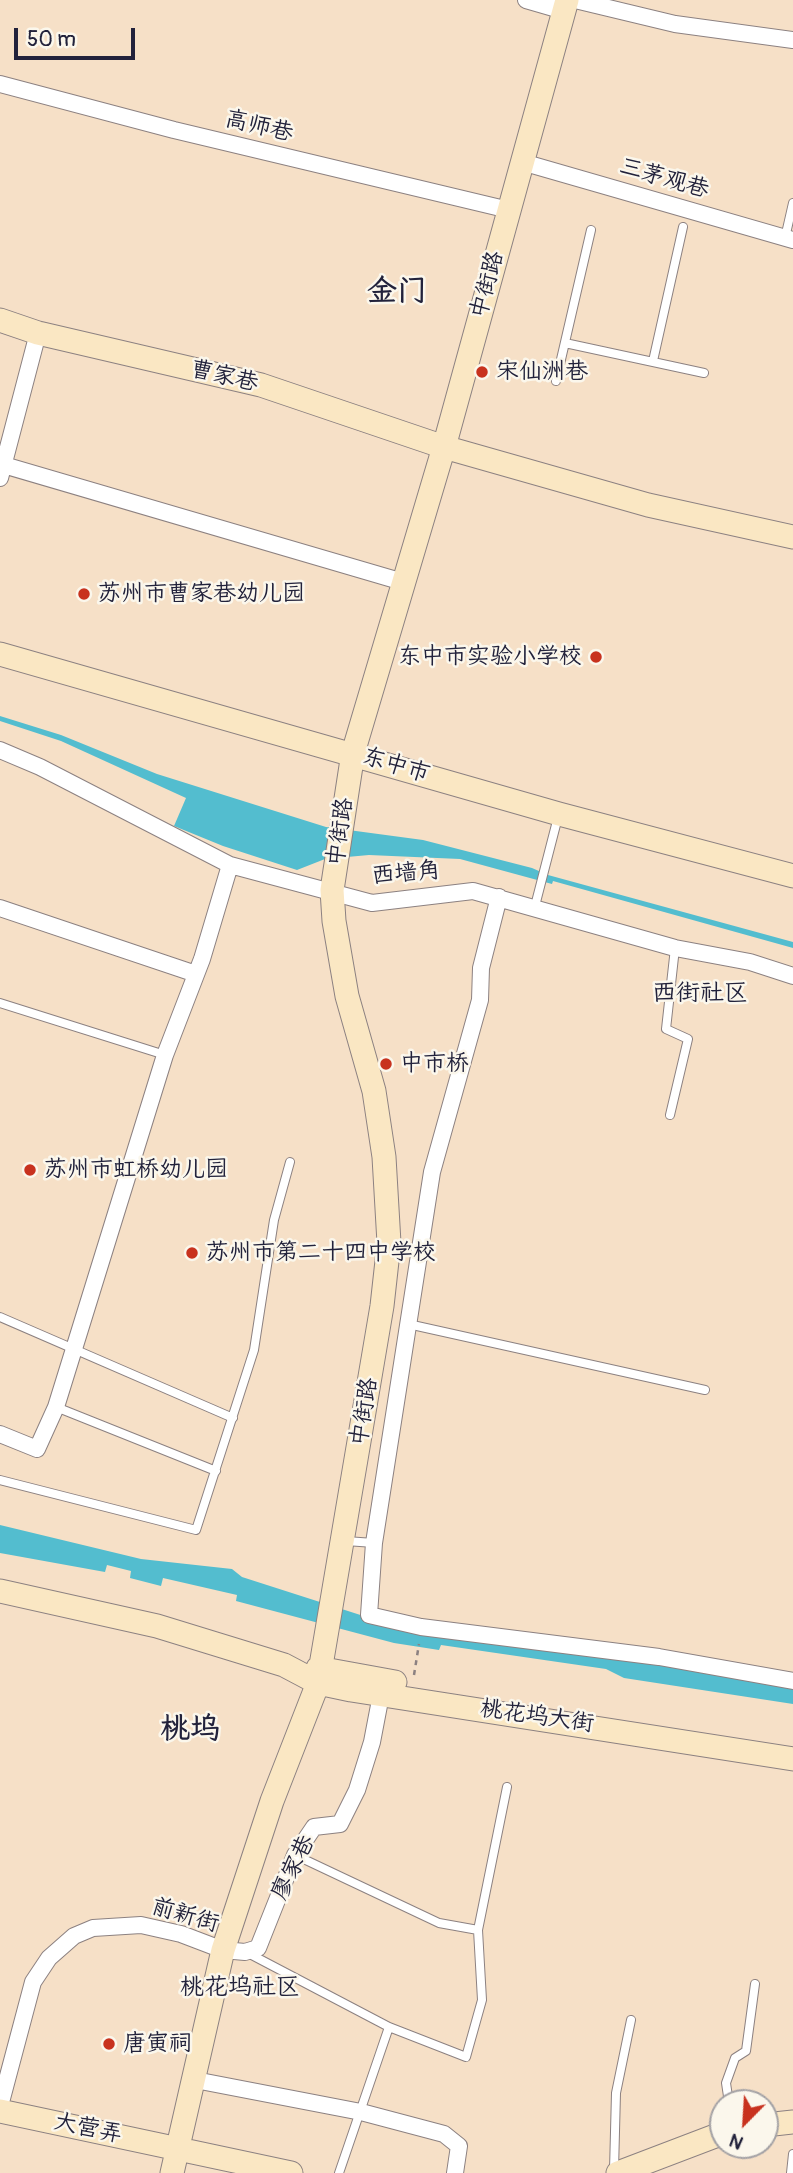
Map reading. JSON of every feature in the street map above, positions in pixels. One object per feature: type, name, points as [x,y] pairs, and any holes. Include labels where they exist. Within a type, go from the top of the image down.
[{"type":"main road","name":"中街路","points":[[319,1675],[344,1541],[382,1306],[389,1243],[389,1210],[374,1091],[346,996],[334,921],[334,882],[342,818],[353,753],[444,447],[569,4]]},
{"type":"main road","name":"曹家巷","points":[[0,320],[38,333],[261,385],[444,447]]},
{"type":"main road","points":[[444,447],[648,505],[793,537]]},
{"type":"main road","name":"东中市","points":[[0,654],[559,814],[793,876]]},
{"type":"main road","name":"桃花坞大街","points":[[0,1591],[130,1618],[381,1695],[648,1734],[793,1759]]},
{"type":"main road","name":"桃花坞大街","points":[[319,1675],[413,1684],[793,1743]]},
{"type":"main road","name":"廖家巷","points":[[172,2173],[195,2080],[234,1951],[271,1801],[319,1675]]},
{"type":"main road","name":"大营弄","points":[[0,2108],[291,2173]]},
{"type":"main road","points":[[616,2173],[709,2138]]},
{"type":"street","points":[[526,0],[569,4],[675,24],[793,40]]},
{"type":"street","name":"高师巷","points":[[0,84],[161,127],[509,210]]},
{"type":"street","name":"三茅观巷","points":[[523,162],[789,239]]},
{"type":"street","points":[[38,333],[1,469],[402,582]]},
{"type":"street","name":"西墙角","points":[[0,750],[40,767],[230,865],[334,882],[372,903],[473,891],[499,897],[537,898],[675,948],[750,962],[793,976]]},
{"type":"street","points":[[0,1434],[37,1449],[57,1407],[77,1349],[165,1055],[196,974],[230,865]]},
{"type":"street","points":[[499,897],[481,968],[480,1000],[432,1172],[374,1543],[369,1615],[421,1627],[659,1657],[793,1682]]},
{"type":"street","points":[[0,908],[196,974]]},
{"type":"street","name":"廖家巷","points":[[234,1951],[258,1948],[295,1855],[314,1827],[340,1825],[357,1790],[372,1742],[381,1695]]},
{"type":"street","name":"前新街","points":[[0,2108],[33,1982],[49,1958],[74,1936],[93,1928],[141,1925],[181,1934],[234,1951]]},
{"type":"street","points":[[195,2080],[421,2126],[459,2146],[455,2173]]},
{"type":"lane","points":[[789,239],[793,203]]},
{"type":"lane","points":[[653,361],[683,227]]},
{"type":"lane","points":[[556,381],[591,230]]},
{"type":"lane","points":[[565,343],[704,373]]},
{"type":"lane","points":[[537,898],[559,814]]},
{"type":"lane","points":[[670,1115],[688,1039],[666,1028],[675,948]]},
{"type":"lane","points":[[0,1003],[165,1055]]},
{"type":"lane","points":[[0,1480],[196,1530],[254,1350],[274,1220],[290,1162]]},
{"type":"lane","points":[[0,1317],[233,1418]]},
{"type":"lane","points":[[408,1324],[705,1390]]},
{"type":"lane","points":[[57,1407],[216,1471]]},
{"type":"lane","points":[[344,1541],[374,1543]]},
{"type":"lane","points":[[234,1951],[390,2027],[466,2057],[482,2000],[478,1930],[507,1787]]},
{"type":"lane","points":[[295,1855],[439,1923],[478,1930]]},
{"type":"lane","points":[[727,2089],[726,2083],[735,2058],[746,2051],[755,1984]]},
{"type":"lane","points":[[616,2173],[616,2093],[631,2020]]},
{"type":"lane","points":[[339,2173],[390,2027]]},
{"type":"lane","points":[[791,2173],[793,2154]]},
{"type":"path","points":[[413,1684],[419,1641]]},
{"type":"water","points":[[0,716],[61,735],[157,774],[326,827],[423,840],[532,868],[548,875],[793,942],[793,948],[553,881],[552,884],[460,859],[369,855],[325,859],[297,870],[223,846],[174,826],[186,798],[61,741],[0,721]]},
{"type":"water","points":[[0,1525],[141,1559],[232,1569],[242,1577],[376,1620],[657,1660],[793,1685],[793,1704],[624,1678],[606,1669],[441,1645],[439,1650],[394,1643],[236,1601],[237,1595],[163,1578],[161,1586],[130,1578],[131,1571],[107,1565],[105,1572],[0,1553]]},
{"type":"place","name":"宋仙洲巷","points":[[482,372]]},
{"type":"place","name":"苏州市曹家巷幼儿园","points":[[84,594]]},
{"type":"place","name":"东中市实验小学校","points":[[596,657]]},
{"type":"place","name":"中市桥","points":[[386,1064]]},
{"type":"place","name":"苏州市虹桥幼儿园","points":[[30,1170]]},
{"type":"place","name":"苏州市第二十四中学校","points":[[192,1253]]},
{"type":"place","name":"唐寅祠","points":[[109,2044]]},
{"type":"district","name":"金门","points":[[397,292]]},
{"type":"district","name":"西街社区","points":[[700,994]]},
{"type":"district","name":"桃坞","points":[[190,1730]]},
{"type":"district","name":"桃花坞社区","points":[[240,1988]]}]
